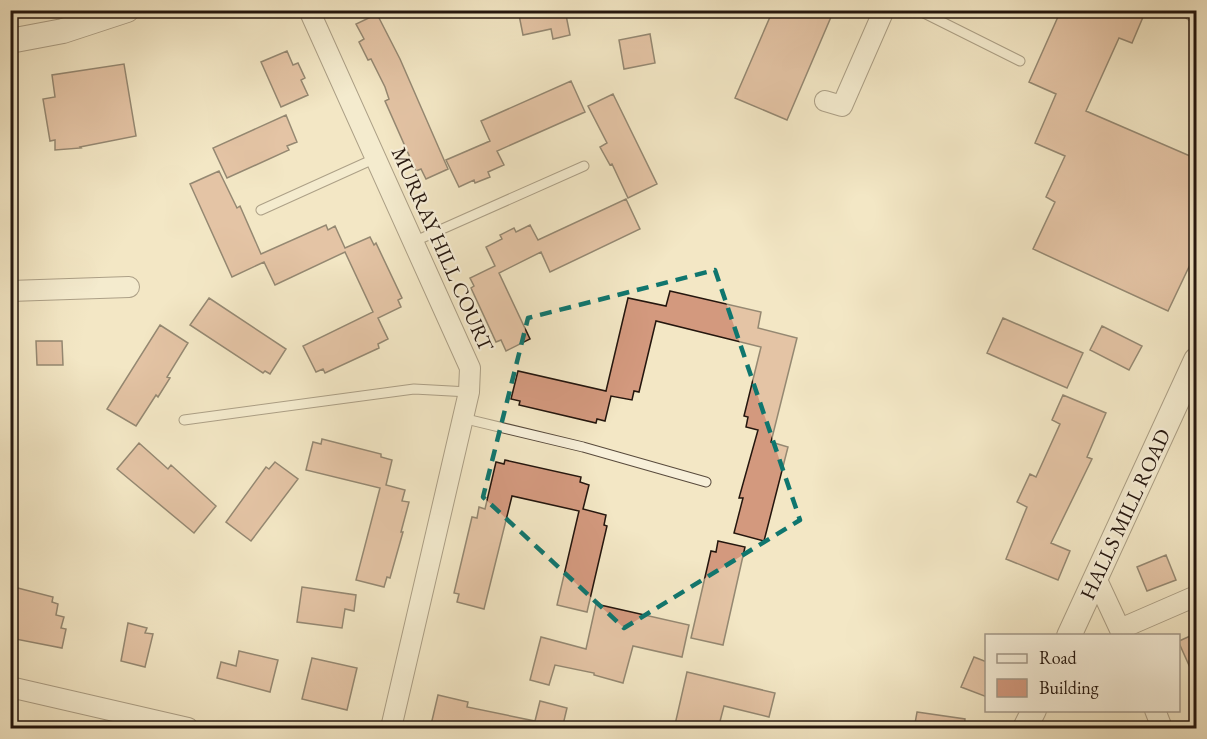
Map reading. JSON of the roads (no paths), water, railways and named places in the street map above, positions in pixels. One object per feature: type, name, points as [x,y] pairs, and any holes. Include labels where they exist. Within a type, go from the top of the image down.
[{"type":"street","points":[[10,41],[63,31],[127,10]]},
{"type":"street","name":"MURRAY HILL COURT","points":[[309,10],[470,368],[469,392],[391,729]]},
{"type":"street","points":[[825,101],[842,106],[884,10]]},
{"type":"street","points":[[10,291],[129,287]]},
{"type":"street","name":"HALLS MILL ROAD","points":[[1070,634],[1197,360]]},
{"type":"street","points":[[1096,578],[1121,632],[1197,596]]},
{"type":"street","points":[[10,687],[188,729]]},
{"type":"street","points":[[1025,729],[1034,712]]},
{"type":"street","points":[[1155,712],[1162,729]]},
{"type":"lane","points":[[918,10],[1020,61]]},
{"type":"lane","points":[[1184,10],[1197,20]]},
{"type":"lane","points":[[261,210],[376,158]]},
{"type":"lane","points":[[413,242],[584,166]]},
{"type":"lane","points":[[184,420],[414,389],[469,392]]},
{"type":"lane","points":[[462,418],[583,447],[706,482]]}]
